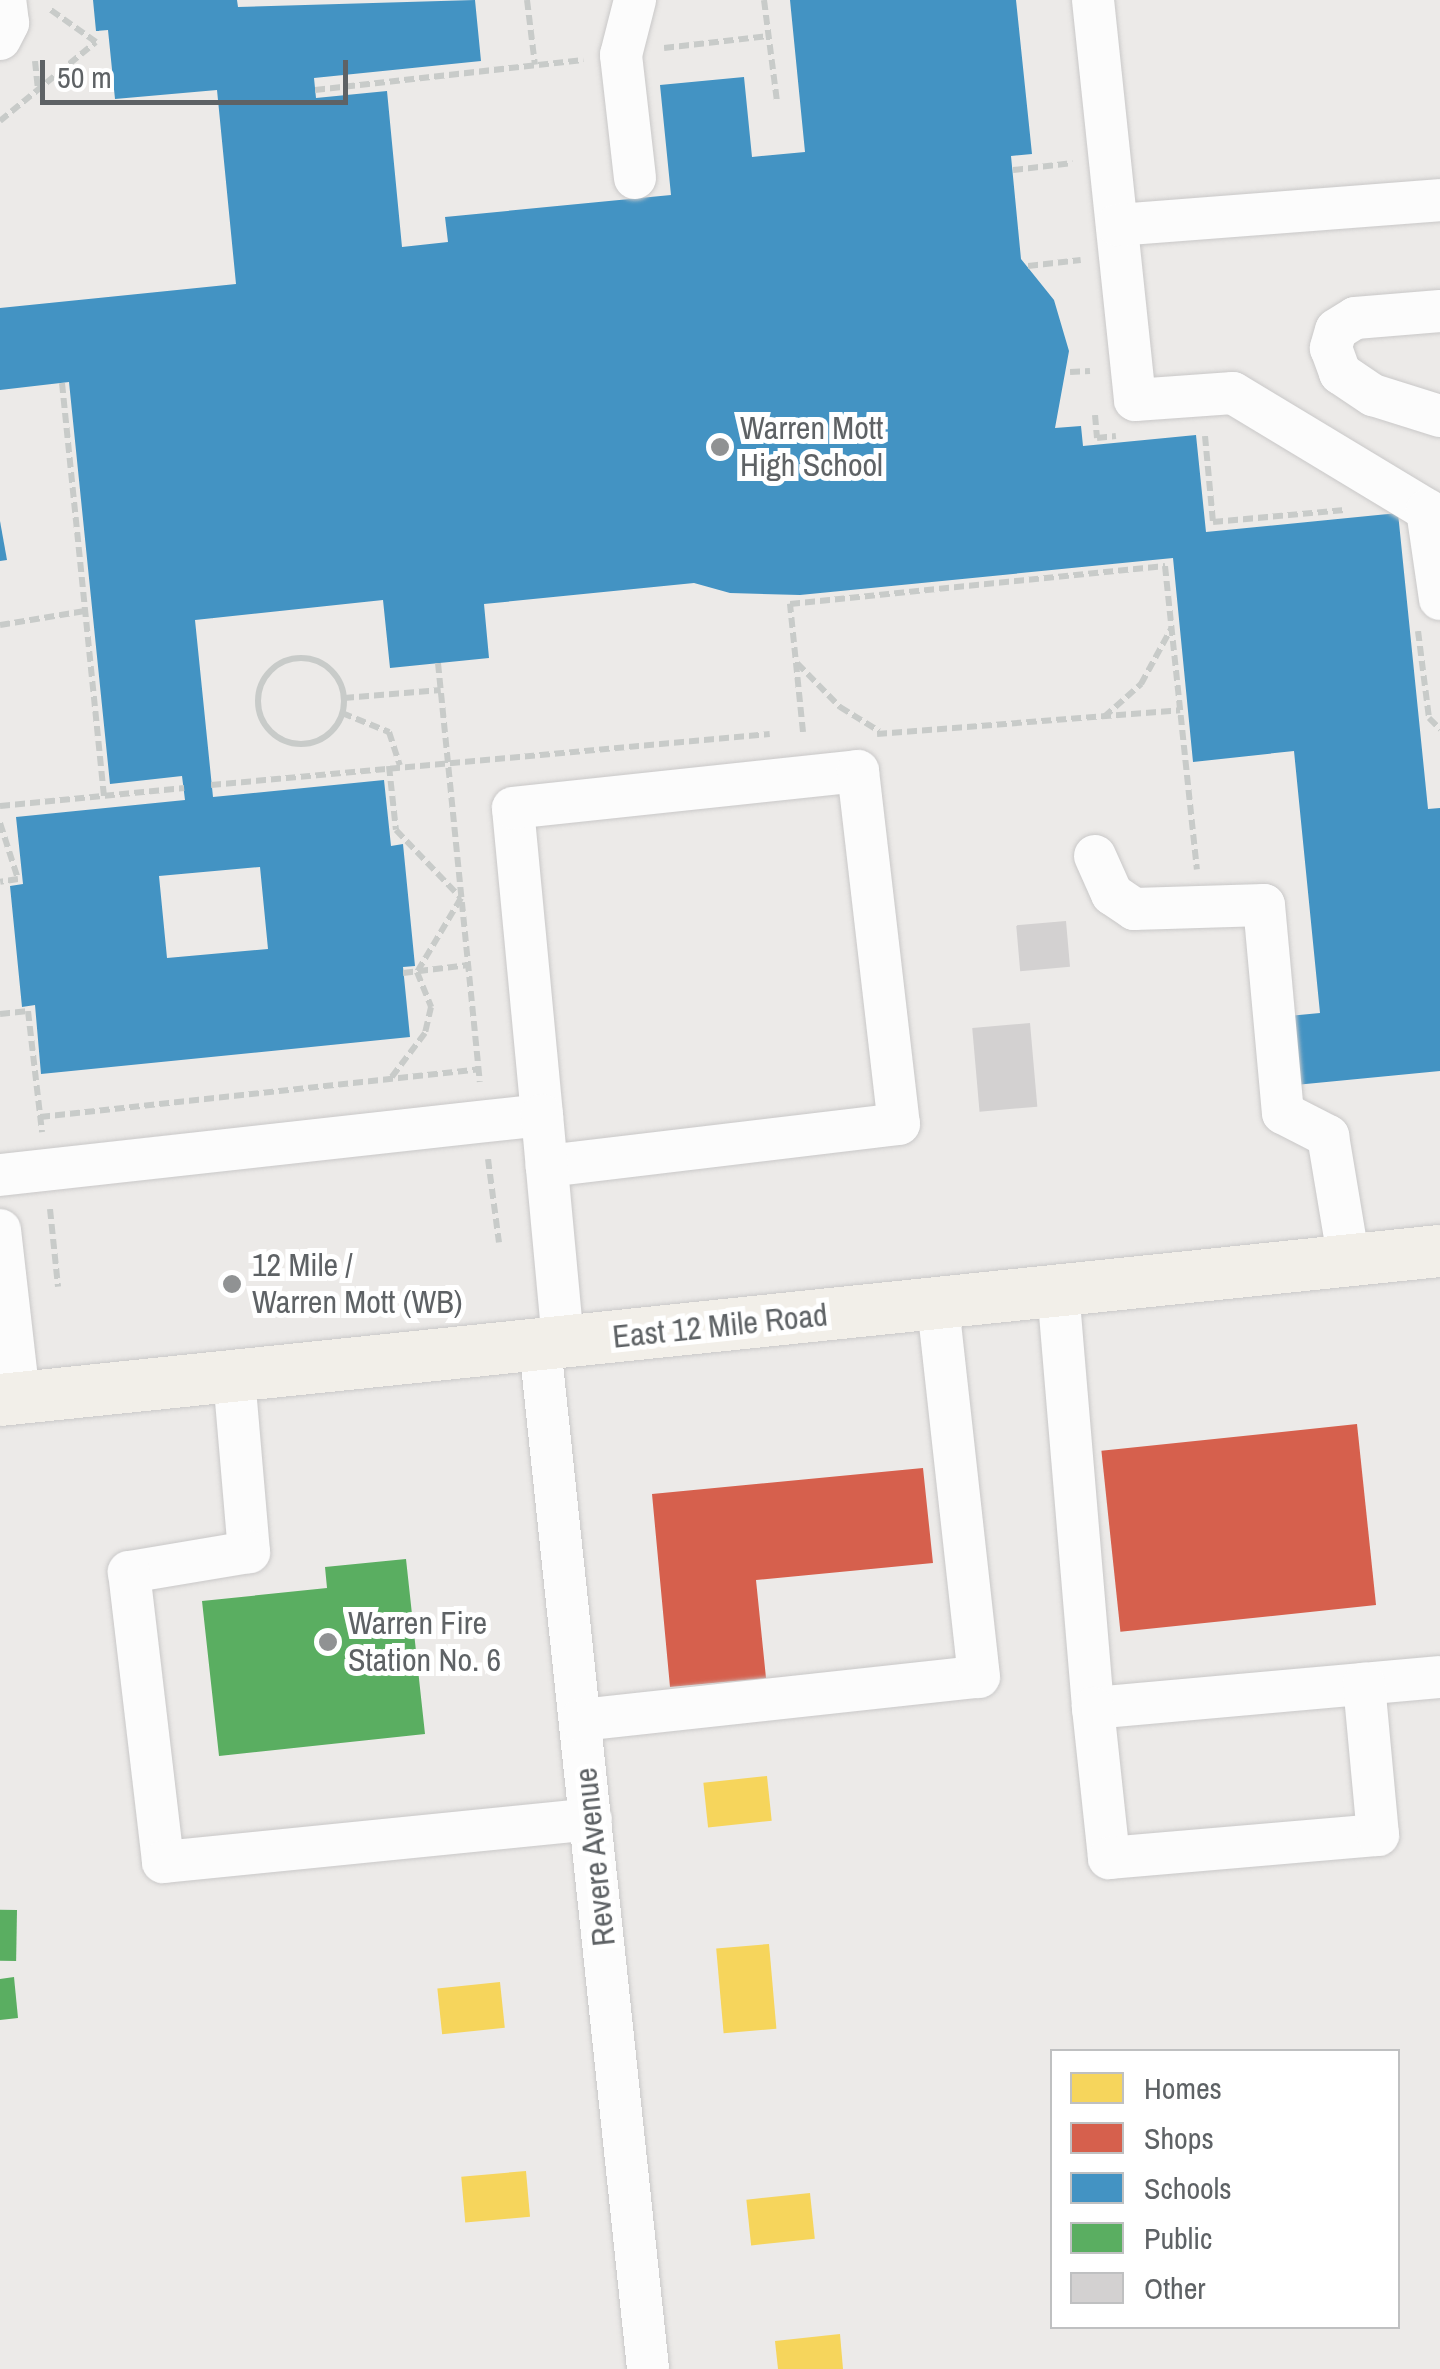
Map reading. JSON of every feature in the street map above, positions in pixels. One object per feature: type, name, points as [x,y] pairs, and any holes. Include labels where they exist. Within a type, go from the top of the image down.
[{"type":"main road","name":"East 12 Mile Road","points":[[10,1399],[1058,1290],[1350,1261],[1439,1257]]},
{"type":"street","points":[[0,39],[8,23],[5,0]]},
{"type":"street","points":[[635,178],[621,55],[636,0]]},
{"type":"street","points":[[1093,0],[1135,400],[1233,393],[1426,510],[1440,599]]},
{"type":"street","points":[[1117,224],[1440,200]]},
{"type":"street","points":[[1440,311],[1355,318],[1336,330],[1331,348],[1340,373],[1373,395],[1440,416]]},
{"type":"street","name":"Revere Avenue","points":[[546,1166],[899,1124],[858,771],[513,808],[546,1166],[551,1344],[580,1720],[648,2369]]},
{"type":"street","points":[[1095,856],[1112,894],[1134,909],[1202,910],[1264,905],[1283,1113],[1328,1136],[1350,1261]]},
{"type":"street","points":[[0,1175],[542,1115]]},
{"type":"street","points":[[0,1230],[10,1399]]},
{"type":"street","points":[[1058,1290],[1093,1708],[1110,1858],[1378,1834],[1364,1684]]},
{"type":"street","points":[[580,1720],[979,1677],[938,1303]]},
{"type":"street","points":[[234,1377],[249,1552],[129,1572],[163,1862],[591,1819]]},
{"type":"street","points":[[1093,1708],[1440,1676]]},
{"type":"path","points":[[3,116],[96,42],[37,0]]},
{"type":"path","points":[[527,0],[535,65]]},
{"type":"path","points":[[764,0],[777,102]]},
{"type":"path","points":[[316,90],[768,36]]},
{"type":"path","points":[[1013,170],[1074,163]]},
{"type":"path","points":[[1028,266],[1082,260]]},
{"type":"path","points":[[1070,372],[1092,371]]},
{"type":"path","points":[[62,383],[104,796]]},
{"type":"path","points":[[803,732],[790,604],[1166,566],[1202,910]]},
{"type":"path","points":[[0,625],[86,611]]},
{"type":"path","points":[[1103,718],[1141,684],[1172,628]]},
{"type":"path","points":[[306,657],[332,671],[344,698],[342,713],[324,737],[296,744],[269,730],[257,703],[266,674],[290,658],[306,657]]},
{"type":"path","points":[[796,662],[840,706],[886,735]]},
{"type":"path","points":[[438,663],[499,1242]]},
{"type":"path","points":[[344,698],[441,690]]},
{"type":"path","points":[[342,713],[389,732],[400,765]]},
{"type":"path","points":[[389,766],[396,830],[462,898]]},
{"type":"path","points":[[0,806],[184,788]]},
{"type":"path","points":[[0,823],[18,880],[0,882]]},
{"type":"path","points":[[390,1079],[430,1020],[417,972],[462,898]]},
{"type":"path","points":[[403,973],[469,966]]},
{"type":"path","points":[[40,1117],[479,1069]]},
{"type":"building: Homes","points":[[767,1776],[772,1821],[708,1827],[703,1783]]},
{"type":"building: Homes","points":[[769,1944],[776,2029],[724,2033],[716,1949]]},
{"type":"building: Homes","points":[[500,1982],[505,2028],[442,2034],[437,1989]]},
{"type":"building: Homes","points":[[526,2171],[530,2217],[465,2222],[461,2177]]},
{"type":"building: Homes","points":[[810,2193],[815,2239],[751,2245],[746,2200]]},
{"type":"building: Homes","points":[[840,2334],[843,2369],[778,2369],[775,2341]]},
{"type":"building: Shops","points":[[1357,1424],[1376,1605],[1120,1632],[1101,1451]]},
{"type":"building: Shops","points":[[923,1468],[933,1563],[756,1580],[766,1678],[670,1687],[652,1494]]},
{"type":"building: Schools","points":[[93,0],[237,0],[238,7],[475,0],[481,61],[314,78],[316,98],[387,91],[402,247],[448,242],[445,217],[671,195],[660,85],[744,77],[752,157],[805,152],[790,0],[1016,0],[1032,154],[1011,156],[1021,259],[1054,300],[1069,351],[1055,428],[1081,426],[1083,446],[1196,435],[1206,532],[1398,513],[1428,809],[1440,808],[1440,1071],[1285,1086],[1278,1017],[1320,1013],[1294,751],[1193,762],[1173,558],[800,595],[730,593],[694,583],[484,604],[489,658],[390,668],[383,600],[195,620],[213,797],[384,780],[391,846],[403,844],[415,966],[403,967],[410,1037],[41,1074],[35,1005],[22,1007],[10,886],[23,884],[16,817],[185,800],[182,776],[110,784],[69,382],[0,390],[0,308],[236,284],[217,90],[115,99],[108,30],[96,31]],"holes":[[[260,867],[268,949],[167,958],[159,876]]]},
{"type":"building: Schools","points":[[0,521],[7,560],[0,561]]},
{"type":"building: Public","points":[[406,1559],[425,1734],[219,1756],[202,1601],[327,1588],[325,1567]]},
{"type":"building: Public","points":[[0,1910],[17,1910],[16,1961],[0,1961]]},
{"type":"building: Public","points":[[14,1977],[18,2018],[0,2020],[0,1979]]},
{"type":"building: Other","points":[[1066,921],[1070,967],[1020,971],[1016,925]]},
{"type":"building: Other","points":[[1030,1023],[1037,1107],[980,1112],[972,1028]]},
{"type":"place","name":"Warren Mott High School","points":[[720,447]]},
{"type":"place","name":"12 Mile / Warren Mott (WB)","points":[[232,1284]]},
{"type":"place","name":"Warren Fire Station No. 6","points":[[328,1642]]}]
